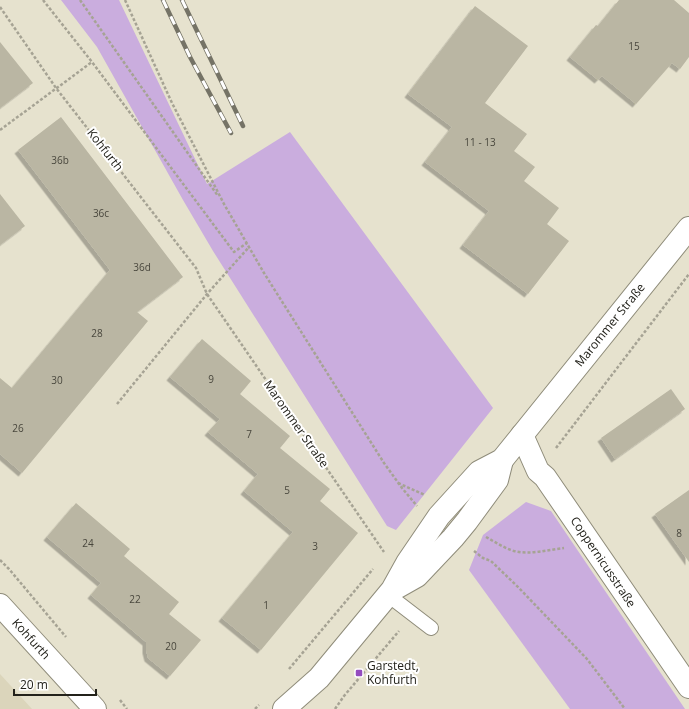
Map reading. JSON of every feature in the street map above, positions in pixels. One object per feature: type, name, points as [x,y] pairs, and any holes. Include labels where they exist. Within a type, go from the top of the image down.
[{"type":"street","name":"Marommer Straße","points":[[284,709],[319,678],[390,592],[407,562],[439,516],[479,472],[502,460],[689,228]]},
{"type":"street","name":"Coppernicusstraße","points":[[522,435],[538,471],[545,477],[689,687]]},
{"type":"street","name":"Kohfurth","points":[[0,605],[95,709]]},
{"type":"street","name":"Marommer Straße","points":[[301,709],[319,678]]},
{"type":"lane","points":[[390,592],[431,628]]},
{"type":"path","points":[[43,0],[92,62],[234,252],[246,243]]},
{"type":"path","points":[[80,0],[224,204]]},
{"type":"path","points":[[125,0],[172,103],[224,204],[246,243],[384,463],[418,509]]},
{"type":"path","name":"Kohfurth","points":[[0,7],[56,88],[196,268],[207,294]]},
{"type":"path","points":[[0,130],[92,62]]},
{"type":"path","points":[[117,404],[207,294],[249,247]]},
{"type":"path","points":[[538,471],[689,274]]},
{"type":"path","name":"Marommer Straße","points":[[207,294],[386,554]]},
{"type":"path","points":[[483,534],[498,544],[514,551],[531,552],[576,547],[588,551],[603,561]]},
{"type":"path","points":[[471,548],[483,558],[491,561],[587,659],[624,709]]},
{"type":"path","points":[[0,560],[70,642]]},
{"type":"path","points":[[285,673],[376,566]]},
{"type":"path","points":[[117,697],[127,709]]},
{"type":"path","points":[[255,709],[260,703]]},
{"type":"shaded area","points":[[61,0],[119,0],[207,184],[290,132],[493,408],[396,530],[387,526],[213,251],[97,47]]},
{"type":"shaded area","points":[[526,502],[551,511],[685,709],[570,709],[469,570],[483,535]]},
{"type":"shaded area","points":[[0,674],[32,709],[0,709]]},
{"type":"building","points":[[619,0],[674,0],[689,13],[689,57],[680,69],[672,63],[636,104],[602,76],[598,80],[570,57]]},
{"type":"building","points":[[475,6],[528,46],[485,103],[527,134],[514,151],[535,167],[524,181],[559,208],[547,224],[569,241],[528,294],[463,245],[489,211],[425,162],[452,127],[408,94]]},
{"type":"building","points":[[0,42],[33,83],[0,108]]},
{"type":"building","points":[[61,117],[183,277],[137,312],[148,321],[22,473],[0,454],[0,378],[12,388],[110,270],[18,150]]},
{"type":"building","points":[[0,194],[25,226],[0,245]]},
{"type":"building","points":[[202,339],[251,381],[240,394],[290,436],[280,448],[330,489],[320,501],[358,533],[261,650],[222,618],[293,532],[244,491],[258,474],[208,432],[220,419],[170,377]]},
{"type":"building","points":[[671,389],[685,409],[615,459],[601,438]]},
{"type":"building","points":[[689,490],[689,562],[655,514]]},
{"type":"building","points":[[76,503],[130,549],[124,556],[179,602],[169,614],[201,640],[170,676],[148,658],[146,642],[91,595],[101,583],[47,537]]},
{"type":"railway","points":[[163,0],[190,57],[231,133]]},
{"type":"railway","points":[[182,0],[243,126]]},
{"type":"place","name":"Garstedt, Kohfurth","points":[[359,673]]}]
